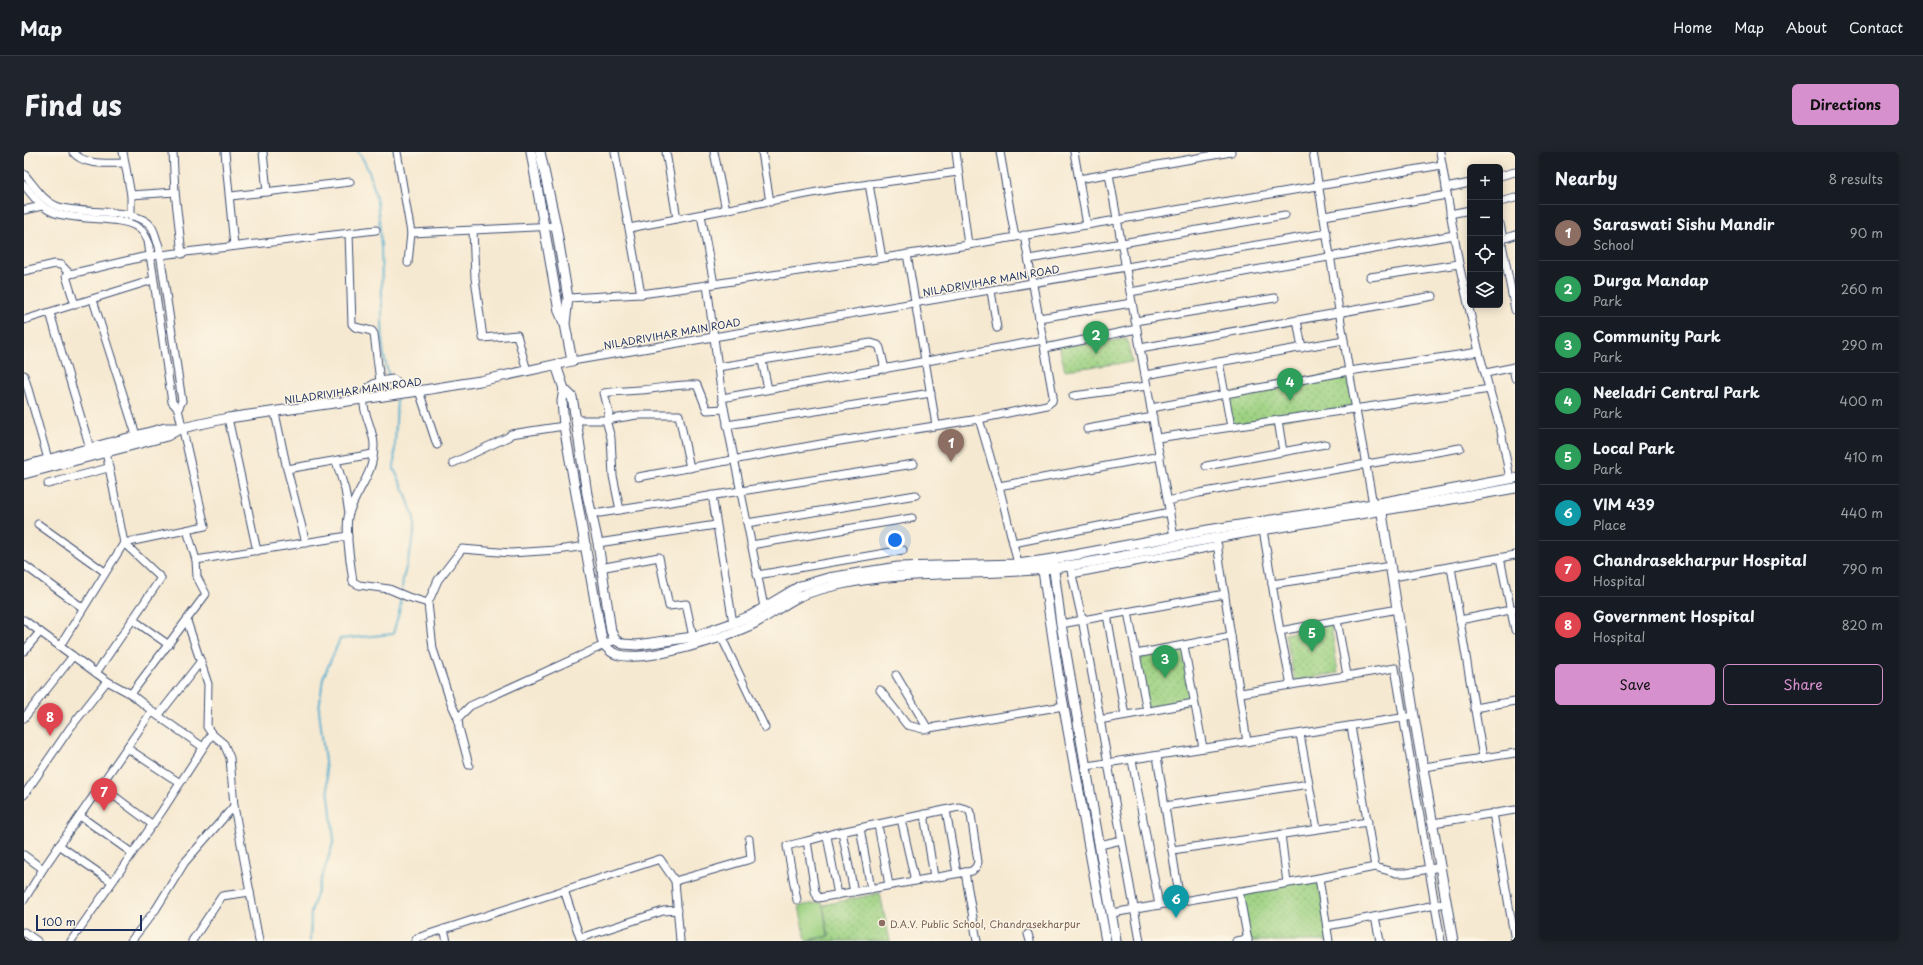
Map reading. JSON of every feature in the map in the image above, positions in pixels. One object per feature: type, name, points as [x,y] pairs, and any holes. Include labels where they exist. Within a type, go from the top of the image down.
[{"type":"street","points":[[73,152],[76,156],[89,162],[124,163]]},
{"type":"street","points":[[123,152],[131,195],[131,216]]},
{"type":"street","points":[[173,152],[175,192],[182,254]]},
{"type":"street","points":[[225,152],[234,246]]},
{"type":"street","points":[[263,152],[267,192]]},
{"type":"street","points":[[397,152],[411,233],[408,263]]},
{"type":"street","points":[[531,152],[559,311],[565,324],[572,361]]},
{"type":"street","points":[[540,152],[556,226],[568,298],[565,324]]},
{"type":"street","points":[[615,152],[641,294]]},
{"type":"street","points":[[666,152],[677,219]]},
{"type":"street","points":[[714,152],[726,210]]},
{"type":"street","points":[[762,152],[770,202]]},
{"type":"street","points":[[956,152],[968,245]]},
{"type":"street","points":[[1000,152],[1015,237]]},
{"type":"street","points":[[1074,152],[1087,225]]},
{"type":"street","points":[[1079,179],[1208,154],[1231,152]]},
{"type":"street","points":[[1313,152],[1366,464],[1379,506],[1393,577],[1414,716],[1453,941]]},
{"type":"street","points":[[1054,564],[1071,570],[1217,542],[1263,530],[1512,478],[1486,373],[1479,352],[1459,264],[1440,152]]},
{"type":"street","points":[[568,298],[641,294],[968,245],[1442,165]]},
{"type":"street","points":[[629,228],[869,184],[958,172]]},
{"type":"street","points":[[1503,175],[1515,172]]},
{"type":"street","points":[[24,174],[46,200],[58,207],[77,211],[131,216],[145,221],[152,228],[160,256],[182,401],[178,409]]},
{"type":"street","points":[[1109,174],[1174,537]]},
{"type":"street","points":[[230,196],[350,182]]},
{"type":"street","points":[[1446,188],[1467,183]]},
{"type":"street","points":[[24,184],[42,206],[62,215],[125,222],[136,226],[143,231],[148,241],[151,257],[172,402],[178,409],[205,526],[124,543],[60,646]]},
{"type":"street","points":[[869,184],[882,258]]},
{"type":"street","points":[[131,195],[175,192]]},
{"type":"street","points":[[1324,216],[1447,195]]},
{"type":"street","points":[[1503,201],[1515,198]]},
{"type":"street","points":[[24,210],[42,206]]},
{"type":"street","points":[[1450,214],[1467,211]]},
{"type":"street","points":[[701,215],[711,284],[714,338],[722,398],[764,607]]},
{"type":"street","points":[[1029,259],[1285,215]]},
{"type":"street","points":[[411,233],[556,226]]},
{"type":"street","points":[[75,305],[66,276],[70,274],[151,257],[376,230]]},
{"type":"street","points":[[473,230],[476,278],[483,338],[517,335],[527,371]]},
{"type":"street","points":[[349,233],[352,324],[355,327],[372,331],[374,334],[384,397]]},
{"type":"street","name":"NILADRIVIHAR MAIN ROAD","points":[[24,466],[165,428],[182,428],[228,418],[275,413],[411,393],[556,366],[572,361],[916,304],[1327,233]]},
{"type":"street","points":[[1503,239],[1515,234]]},
{"type":"street","points":[[638,477],[936,425],[979,419],[1047,405],[1052,401],[1053,396],[1024,235]]},
{"type":"street","points":[[1130,292],[1454,235]]},
{"type":"street","points":[[1503,249],[1515,310]]},
{"type":"street","points":[[907,254],[936,425]]},
{"type":"street","points":[[24,272],[55,264],[61,265],[70,274]]},
{"type":"street","points":[[1370,277],[1459,264]]},
{"type":"street","points":[[24,320],[154,280]]},
{"type":"street","points":[[991,291],[997,328]]},
{"type":"street","points":[[1140,348],[1433,296]]},
{"type":"street","points":[[1044,348],[1136,325],[1275,298]]},
{"type":"street","points":[[93,300],[136,435]]},
{"type":"street","points":[[1039,318],[1132,303]]},
{"type":"street","points":[[50,313],[90,448]]},
{"type":"street","points":[[1297,320],[1302,348]]},
{"type":"street","points":[[722,398],[1042,340]]},
{"type":"street","points":[[1145,375],[1344,340]]},
{"type":"street","points":[[718,367],[875,344],[880,348],[884,369]]},
{"type":"street","points":[[1151,408],[1349,371],[1479,352]]},
{"type":"street","points":[[762,361],[768,389]]},
{"type":"street","points":[[1219,362],[1231,427]]},
{"type":"street","points":[[556,366],[564,389],[572,397],[598,543],[600,568],[610,631],[615,640],[623,644],[637,645],[692,637],[733,623],[800,586],[828,578],[898,567],[1018,564],[1042,565]]},
{"type":"street","points":[[1486,373],[1514,367],[1515,378]]},
{"type":"street","points":[[24,375],[48,459]]},
{"type":"street","points":[[349,513],[371,468],[373,454],[374,443],[363,400],[366,390],[381,382],[393,379],[411,393],[437,446]]},
{"type":"street","points":[[620,510],[613,476],[611,438],[606,420],[609,412],[604,394],[616,391],[641,390],[688,384],[697,385],[707,410],[724,409]]},
{"type":"street","points":[[1073,396],[1147,386]]},
{"type":"street","points":[[564,389],[562,401],[564,426],[587,546],[602,640],[611,651],[618,655],[640,658],[662,654],[721,636],[751,625],[799,597],[838,585],[880,578],[928,574],[979,574],[1054,564],[1174,537],[1197,537],[1217,542]]},
{"type":"street","points":[[1157,438],[1490,389]]},
{"type":"street","points":[[727,425],[931,393]]},
{"type":"street","points":[[275,413],[287,469],[306,543]]},
{"type":"street","points":[[576,420],[606,420],[637,415],[678,415],[690,468]]},
{"type":"street","points":[[1087,429],[1153,417]]},
{"type":"street","points":[[228,418],[257,551]]},
{"type":"street","points":[[979,419],[999,486],[1018,564]]},
{"type":"street","points":[[1278,420],[1283,452]]},
{"type":"street","points":[[453,463],[508,437],[511,434],[564,426]]},
{"type":"street","points":[[24,474],[167,436],[182,428]]},
{"type":"street","points":[[1206,466],[1325,444]]},
{"type":"street","points":[[1168,501],[1199,493],[1460,448]]},
{"type":"street","points":[[96,673],[161,578],[124,543],[106,452]]},
{"type":"street","points":[[287,469],[373,454]]},
{"type":"street","points":[[999,486],[1160,456]]},
{"type":"street","points":[[336,461],[345,490],[349,513],[348,536],[353,582],[359,585],[389,589],[428,603]]},
{"type":"street","points":[[592,512],[600,513],[654,506],[712,494],[914,464]]},
{"type":"street","points":[[48,484],[108,468]]},
{"type":"street","points":[[1071,570],[1197,537],[1379,506],[1515,488]]},
{"type":"street","points":[[712,494],[733,623]]},
{"type":"street","points":[[746,523],[916,495]]},
{"type":"street","points":[[1013,543],[1170,512]]},
{"type":"street","points":[[751,545],[912,518]]},
{"type":"street","points":[[38,524],[105,572]]},
{"type":"street","points":[[598,543],[716,525]]},
{"type":"street","points":[[132,694],[206,594],[197,577],[196,560],[186,530]]},
{"type":"street","points":[[1263,530],[1280,631],[1291,685]]},
{"type":"street","points":[[196,560],[348,536]]},
{"type":"street","points":[[1217,542],[1241,693],[1247,742]]},
{"type":"street","points":[[469,765],[459,728],[458,718],[451,704],[432,649],[428,603],[438,580],[462,549],[511,553],[557,550],[587,546]]},
{"type":"street","points":[[757,575],[903,550]]},
{"type":"street","points":[[1393,577],[1515,555]]},
{"type":"street","points":[[600,568],[659,557],[669,606],[686,604],[692,637]]},
{"type":"street","points":[[1500,558],[1513,610],[1515,630]]},
{"type":"street","points":[[1054,564],[1061,624],[1087,766],[1116,941]]},
{"type":"street","points":[[24,565],[83,608]]},
{"type":"street","points":[[1042,565],[1064,706],[1106,941]]},
{"type":"street","points":[[1272,584],[1391,566]]},
{"type":"street","points":[[1451,567],[1483,758]]},
{"type":"street","points":[[1071,570],[1082,620],[1140,941]]},
{"type":"street","points":[[1061,624],[1225,594]]},
{"type":"street","points":[[1280,631],[1398,609]]},
{"type":"street","points":[[1460,620],[1513,610]]},
{"type":"street","points":[[1128,612],[1147,711]]},
{"type":"street","points":[[1107,615],[1125,715]]},
{"type":"street","points":[[132,619],[169,645]]},
{"type":"street","points":[[24,620],[107,681],[132,694],[155,714],[203,747]]},
{"type":"street","points":[[187,620],[208,684],[207,727],[212,734],[224,744],[229,753],[234,806],[259,941]]},
{"type":"street","points":[[1337,620],[1347,676]]},
{"type":"street","points":[[24,651],[40,632]]},
{"type":"street","points":[[721,636],[765,728]]},
{"type":"street","points":[[1136,654],[1231,636]]},
{"type":"street","points":[[458,718],[470,706],[615,640]]},
{"type":"street","points":[[1184,646],[1203,748]]},
{"type":"street","points":[[24,718],[73,656]]},
{"type":"street","points":[[24,900],[43,869],[127,748],[200,661]]},
{"type":"street","points":[[1241,693],[1395,668],[1441,941]]},
{"type":"street","points":[[896,675],[928,729]]},
{"type":"street","points":[[24,795],[70,728],[107,681]]},
{"type":"street","points":[[880,690],[907,725],[928,729],[1064,706]]},
{"type":"street","points":[[1474,708],[1515,701]]},
{"type":"street","points":[[1100,720],[1194,703]]},
{"type":"street","points":[[1087,766],[1414,716]]},
{"type":"street","points":[[1351,726],[1375,867]]},
{"type":"street","points":[[71,941],[153,825],[212,734]]},
{"type":"street","points":[[1300,734],[1317,829]]},
{"type":"street","points":[[127,748],[180,784]]},
{"type":"street","points":[[1424,767],[1515,753]]},
{"type":"street","points":[[1157,756],[1180,901]]},
{"type":"street","points":[[1132,760],[1159,905]]},
{"type":"street","points":[[1165,806],[1309,784]]},
{"type":"street","points":[[101,786],[153,825]]},
{"type":"street","points":[[131,941],[156,909],[185,862],[234,806]]},
{"type":"street","points":[[797,900],[787,846],[842,832],[924,814],[965,808],[969,810],[971,814],[978,862],[972,871],[889,885],[822,899],[816,896],[807,841]]},
{"type":"street","points":[[946,810],[957,873]]},
{"type":"street","points":[[1433,823],[1515,810]]},
{"type":"street","points":[[1493,813],[1515,941]]},
{"type":"street","points":[[924,814],[934,878]]},
{"type":"street","points":[[80,816],[132,853]]},
{"type":"street","points":[[901,819],[914,881]]},
{"type":"street","points":[[1172,850],[1368,822]]},
{"type":"street","points":[[878,824],[889,885]]},
{"type":"street","points":[[860,828],[871,889]]},
{"type":"street","points":[[842,832],[854,892]]},
{"type":"street","points":[[1281,834],[1287,883]]},
{"type":"street","points":[[827,836],[838,895]]},
{"type":"street","points":[[675,881],[751,859],[748,839]]},
{"type":"street","points":[[1100,845],[1121,840]]},
{"type":"street","points":[[60,845],[112,882]]},
{"type":"street","points":[[24,855],[43,869]]},
{"type":"street","points":[[415,941],[417,938],[660,859],[675,881],[680,941]]},
{"type":"street","points":[[1112,913],[1375,867],[1396,873],[1406,873],[1441,867]]},
{"type":"street","points":[[965,872],[977,941]]},
{"type":"street","points":[[1319,878],[1329,941]]},
{"type":"street","points":[[564,890],[580,938],[663,911],[678,910]]},
{"type":"street","points":[[1236,941],[1248,940],[1239,891]]},
{"type":"street","points":[[192,941],[222,896],[250,892]]},
{"type":"street","points":[[1097,893],[1108,892]]},
{"type":"street","points":[[1327,926],[1446,903]]},
{"type":"street","points":[[1375,917],[1380,941]]},
{"type":"street","points":[[444,929],[447,941]]},
{"type":"street","points":[[24,932],[37,941]]},
{"type":"green space","points":[[1127,339],[1132,362],[1065,370],[1059,346]]},
{"type":"green space","points":[[1349,371],[1356,408],[1231,427],[1225,394]]},
{"type":"green space","points":[[1331,624],[1338,673],[1295,681],[1285,634]]},
{"type":"green space","points":[[1184,646],[1194,703],[1147,711],[1136,654]]},
{"type":"green space","points":[[1319,878],[1330,941],[1249,941],[1239,891]]},
{"type":"green space","points":[[880,893],[890,941],[806,941],[829,936],[823,905]]},
{"type":"green space","points":[[822,902],[828,936],[806,940],[799,906]]},
{"type":"waterway","points":[[358,152],[368,170],[375,192],[379,218],[382,273],[383,351],[389,377]]},
{"type":"waterway","points":[[391,381],[396,391]]},
{"type":"waterway","points":[[310,941],[311,912],[334,840],[319,710],[323,678],[340,639],[393,634],[400,608],[403,579],[414,536],[414,518],[405,492],[394,469],[397,397]]},
{"type":"place","name":"Durga Mandap","points":[[1096,354]]},
{"type":"place","name":"Neeladri Central Park","points":[[1290,401]]},
{"type":"place","name":"Saraswati Sishu Mandir","points":[[951,462]]},
{"type":"place","name":"Local Park","points":[[1312,652]]},
{"type":"place","name":"Community Park","points":[[1165,678]]},
{"type":"place","name":"Government Hospital","points":[[50,736]]},
{"type":"place","name":"Chandrasekharpur Hospital","points":[[104,811]]},
{"type":"place","name":"VIM 439","points":[[1176,918]]},
{"type":"place","name":"D.A.V. Public School, Chandrasekharpur","points":[[882,923]]}]
